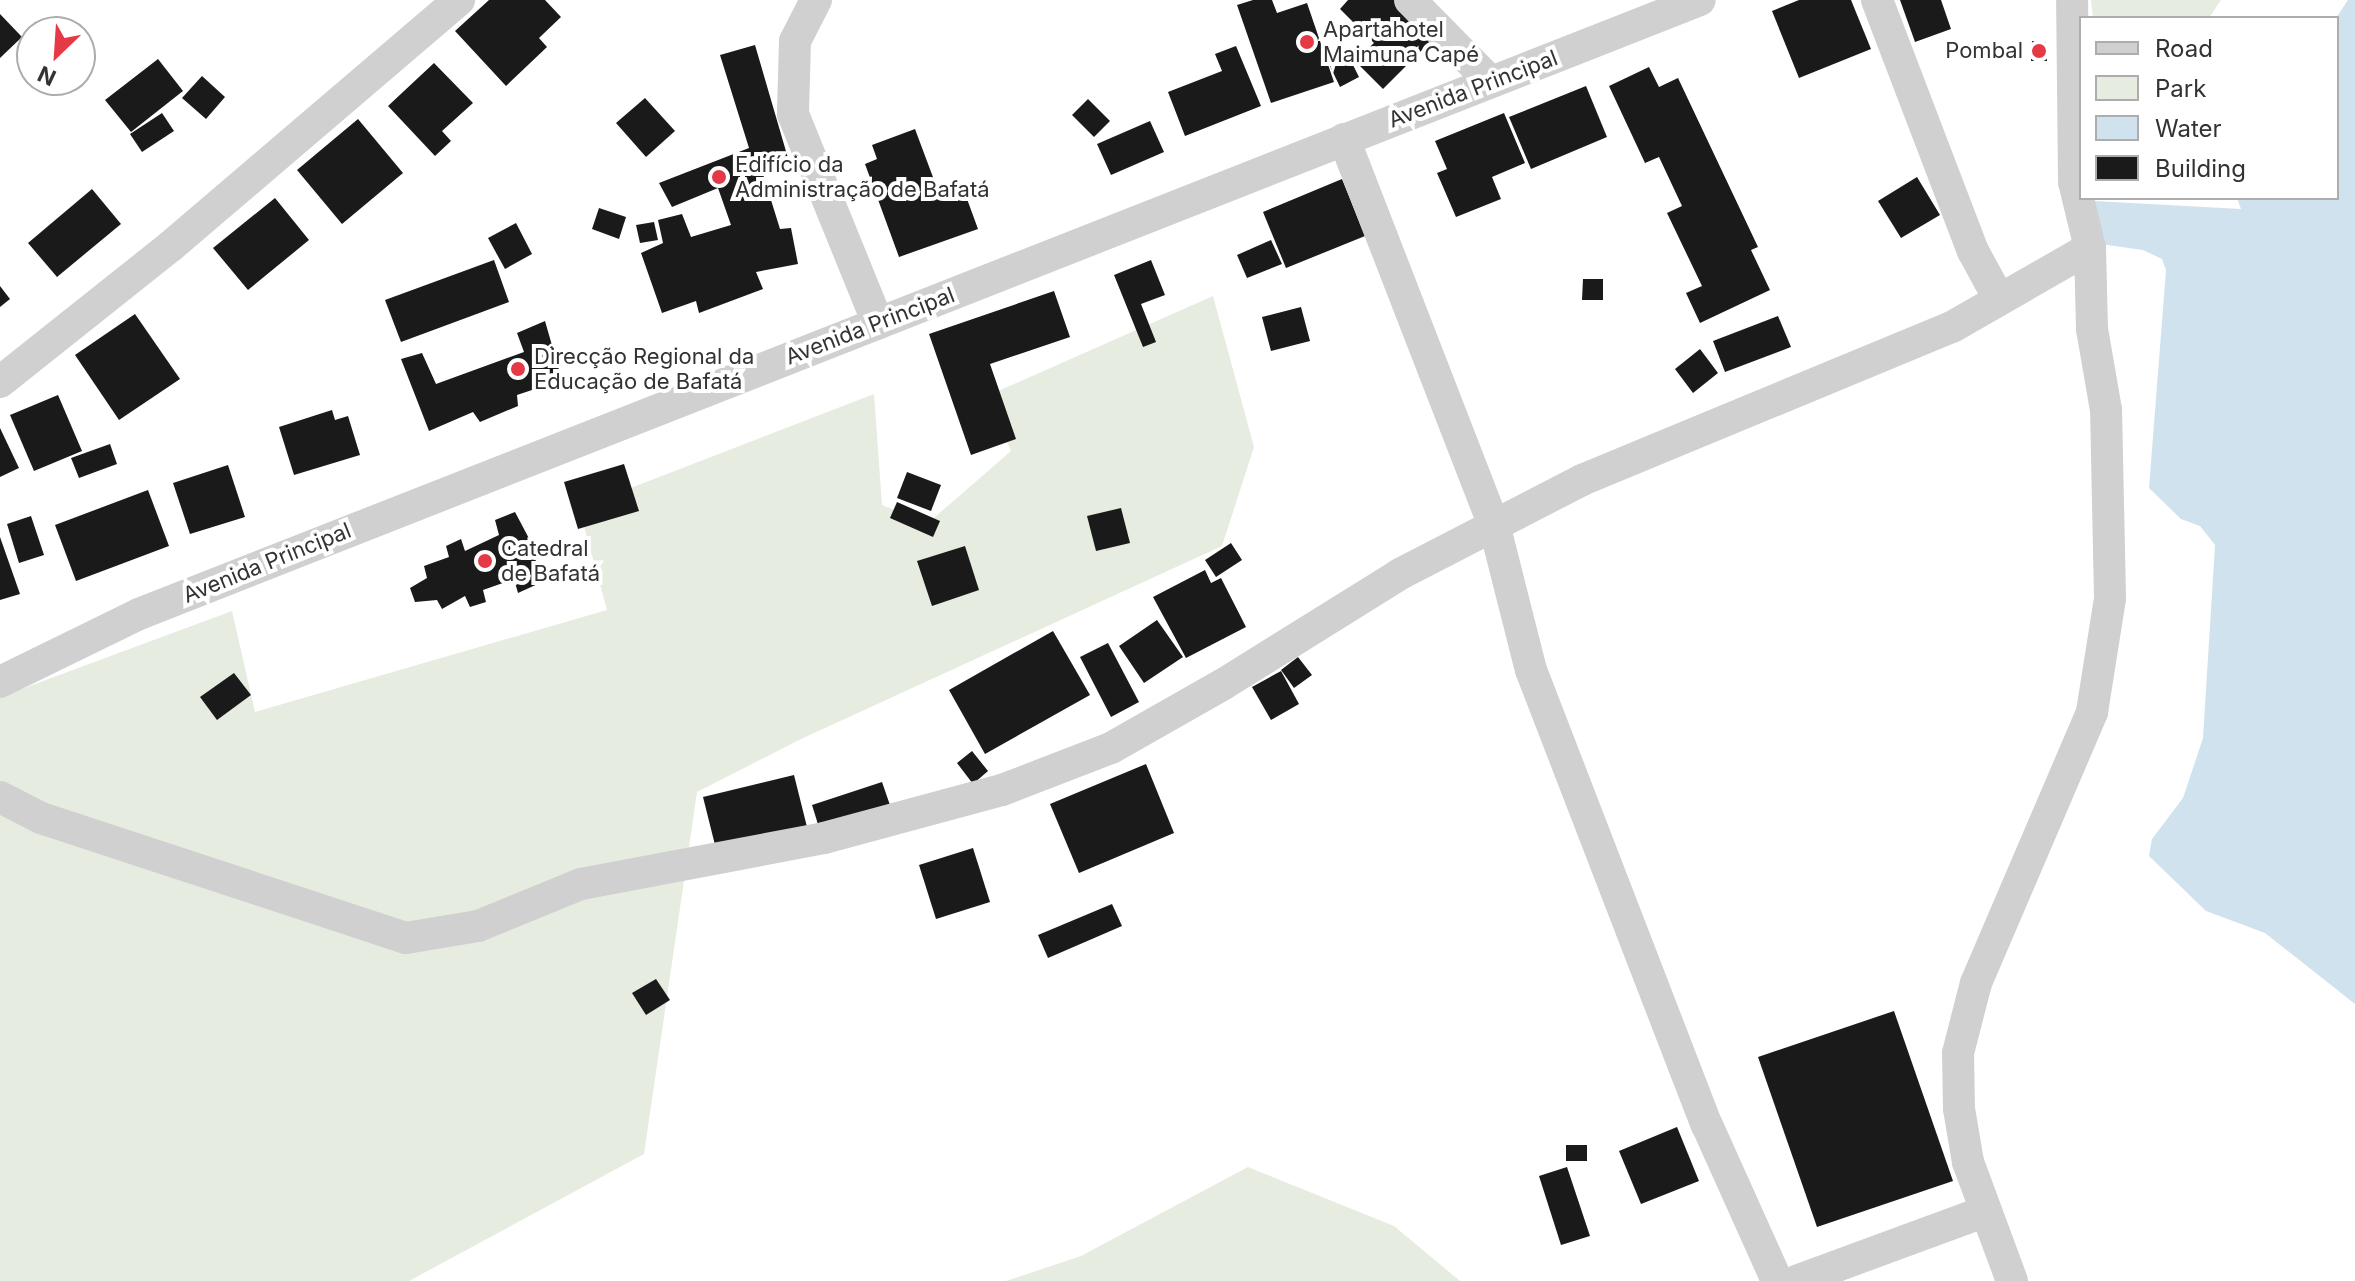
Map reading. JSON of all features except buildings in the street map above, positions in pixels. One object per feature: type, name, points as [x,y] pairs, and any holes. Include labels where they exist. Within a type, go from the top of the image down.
[{"type":"street","points":[[0,382],[171,246],[459,0]]},
{"type":"street","points":[[816,0],[795,41],[793,114],[878,323]]},
{"type":"street","points":[[1410,0],[1490,81]]},
{"type":"street","name":"Avenida Principal","points":[[0,682],[139,614],[1700,0]]},
{"type":"street","points":[[1877,0],[1973,251],[1999,299]]},
{"type":"street","points":[[2012,1281],[1966,1149],[1958,1053],[1976,983],[2092,712],[2110,598],[2111,467],[2092,329],[2090,248],[2074,182],[2072,0]]},
{"type":"street","points":[[1344,139],[1495,528],[1531,670],[1707,1125],[1777,1281]]},
{"type":"street","points":[[0,797],[41,818],[365,928],[406,938],[442,936],[581,884],[824,838],[1030,779],[1111,748],[1400,574],[1495,528],[1582,480],[1952,327],[2090,248]]},
{"type":"street","points":[[1796,1281],[1986,1211]]},
{"type":"green space","points":[[2091,0],[2221,0],[2210,16],[2093,16]]},
{"type":"green space","points":[[1213,296],[1254,447],[1222,546],[801,739],[697,792],[644,1154],[409,1281],[0,1281],[0,697],[232,611],[255,712],[607,610],[579,508],[874,394],[882,505],[927,524],[1011,451],[987,396]]},
{"type":"green space","points":[[1248,1167],[1394,1226],[1460,1281],[1006,1281],[1081,1256]]},
{"type":"water","points":[[2348,0],[2355,0],[2355,1004],[2265,933],[2206,911],[2149,856],[2152,839],[2183,798],[2203,738],[2215,545],[2200,526],[2181,519],[2149,488],[2166,270],[2162,259],[2143,250],[2093,243],[2094,201],[2241,209],[2238,200],[2339,200],[2337,16]]},
{"type":"place","name":"Apartahotel Maimuna Capé","points":[[1307,42]]},
{"type":"place","name":"Pombal","points":[[2039,51]]},
{"type":"place","name":"Edifício da Administração de Bafatá","points":[[719,177]]},
{"type":"place","name":"Direcção Regional da Educação de Bafatá","points":[[518,369]]},
{"type":"place","name":"Catedral de Bafatá","points":[[485,561]]}]
